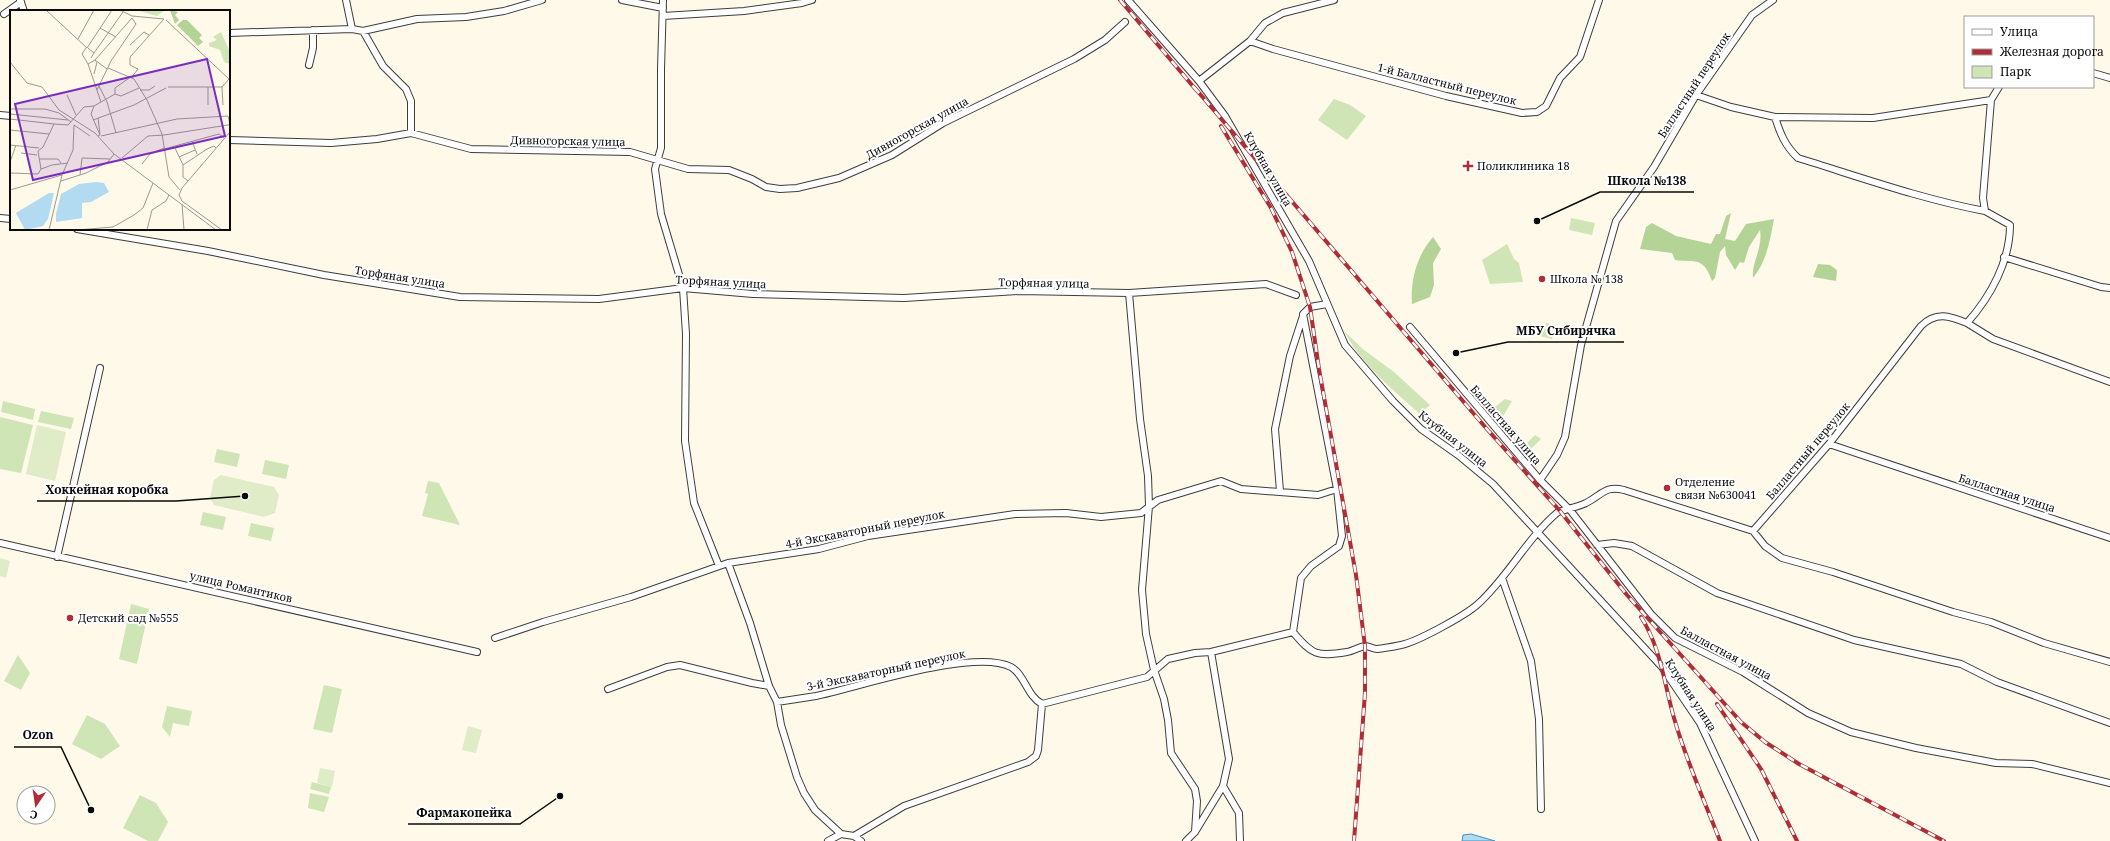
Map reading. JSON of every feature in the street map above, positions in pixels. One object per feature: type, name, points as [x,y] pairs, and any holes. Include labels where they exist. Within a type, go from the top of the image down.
[{"type":"street","points":[[346,0],[352,29]]},
{"type":"street","points":[[230,33],[352,29],[363,31],[417,19],[474,16],[542,0]]},
{"type":"street","points":[[622,0],[663,8]]},
{"type":"street","points":[[663,0],[661,148],[656,169],[661,214],[683,288],[686,334],[685,441],[694,503],[719,566]]},
{"type":"street","points":[[663,16],[744,11],[802,3],[812,0]]},
{"type":"street","name":"Клубная улица","points":[[1128,0],[1199,81],[1225,116],[1309,261],[1326,304],[1345,345],[1393,401],[1421,429],[1458,455],[1493,484],[1662,667],[1700,723],[1756,841]]},
{"type":"street","points":[[1199,81],[1250,41],[1265,23],[1283,13],[1334,0]]},
{"type":"street","name":"1-й Балластный переулок","points":[[1250,41],[1273,49],[1446,96],[1522,113],[1537,112],[1546,106],[1560,78],[1580,57],[1599,0]]},
{"type":"street","name":"Балластный переулок","points":[[1540,480],[1556,455],[1565,437],[1581,345],[1616,221],[1654,167],[1696,95],[1752,15],[1773,0]]},
{"type":"street","points":[[4,14],[20,1]]},
{"type":"street","name":"Дивногорская улица","points":[[230,140],[331,143],[377,139],[411,133],[471,150],[630,152],[688,169],[729,170],[752,179],[766,187],[780,189],[797,188],[838,178],[892,155],[943,123],[1074,58],[1105,40],[1125,22]]},
{"type":"street","points":[[309,65],[313,48],[313,30]]},
{"type":"street","points":[[363,31],[383,66],[406,89],[411,101],[411,133]]},
{"type":"street","points":[[2094,72],[2110,78]]},
{"type":"street","points":[[1985,211],[1983,190],[1991,100],[1998,88]]},
{"type":"street","points":[[1696,95],[1731,107],[1775,117],[1873,118],[1991,100]]},
{"type":"street","points":[[0,115],[10,116]]},
{"type":"street","points":[[1775,117],[1779,132],[1788,149],[1798,158],[1946,204],[1985,211],[2010,225],[2010,237],[2004,257],[1987,299],[1967,323]]},
{"type":"street","points":[[0,218],[10,219]]},
{"type":"street","name":"Торфяная улица","points":[[83,230],[208,251],[324,275],[460,296],[599,299],[683,288],[753,294],[842,298],[904,298],[1019,291],[1129,293],[1266,284],[1296,295]]},
{"type":"street","points":[[2004,257],[2101,287],[2110,288]]},
{"type":"street","points":[[1129,293],[1140,419],[1148,476],[1149,506],[1142,590],[1146,634],[1154,670],[1165,706],[1171,753],[1195,789],[1197,800],[1194,832]]},
{"type":"street","points":[[1280,491],[1275,429],[1290,356],[1303,314],[1310,307],[1326,304]]},
{"type":"street","points":[[1293,632],[1301,578],[1311,566],[1340,546],[1342,536],[1337,489],[1303,314]]},
{"type":"street","name":"Балластный переулок","points":[[1753,531],[1829,444],[1908,342],[1928,319],[1940,315],[1950,316],[1967,323],[1993,339],[2110,382]]},
{"type":"street","name":"Балластная улица","points":[[1410,327],[1540,480],[1570,510],[1651,614],[1675,638],[1743,672],[1808,713],[1851,732],[1916,748],[1996,763],[2032,764],[2110,783]]},
{"type":"street","points":[[57,556],[100,368]]},
{"type":"street","name":"Балластная улица","points":[[1829,444],[2110,538]]},
{"type":"street","name":"4-й Экскаваторный переулок","points":[[495,638],[543,622],[631,597],[728,563],[819,549],[868,536],[1015,514],[1066,513],[1101,517],[1141,513],[1158,500],[1220,482],[1241,489],[1318,495],[1337,489]]},
{"type":"street","points":[[1293,632],[1312,653],[1321,654],[1348,652],[1365,646],[1375,649],[1402,645],[1446,625],[1478,605],[1502,578],[1538,532],[1560,511],[1570,510],[1587,502],[1606,489],[1616,487],[1753,531],[1765,546],[1782,558],[1833,572],[1953,612],[1991,622],[2044,643],[2110,662]]},
{"type":"street","points":[[1597,545],[1614,542],[1632,546],[1717,594],[1854,640],[1961,664],[1997,682],[2110,723]]},
{"type":"street","name":"улица Романтиков","points":[[0,543],[477,652]]},
{"type":"street","points":[[728,563],[750,623],[769,686],[777,702],[781,725],[797,777],[804,793],[815,810],[841,834],[854,836],[861,841]]},
{"type":"street","points":[[1502,578],[1531,661],[1539,719],[1541,809]]},
{"type":"street","points":[[854,836],[904,806],[1028,762],[1036,756],[1038,750],[1042,704],[1147,677],[1168,659],[1195,653],[1211,652],[1293,632]]},
{"type":"street","points":[[1186,841],[1194,832],[1223,786],[1229,759],[1211,652]]},
{"type":"street","name":"3-й Экскаваторный переулок","points":[[777,702],[816,696],[959,663],[985,662],[1011,668],[1020,676],[1035,700],[1042,704]]},
{"type":"street","points":[[608,689],[667,667],[680,665],[769,686]]},
{"type":"street","points":[[1223,786],[1239,813],[1240,841]]},
{"type":"street","points":[[828,841],[841,834]]},
{"type":"green space","points":[[1334,99],[1350,105],[1366,116],[1347,140],[1318,120]]},
{"type":"green space","points":[[1731,213],[1725,239],[1735,241],[1746,224],[1774,219],[1765,257],[1762,265],[1753,278],[1754,267],[1759,250],[1760,230],[1749,247],[1744,263],[1740,262],[1735,270],[1726,255],[1725,246],[1720,252],[1715,278],[1712,281],[1709,273],[1702,264],[1698,262],[1675,260],[1672,253],[1640,249],[1646,227],[1652,223],[1676,236],[1711,244],[1716,234],[1720,234],[1726,216]]},
{"type":"green space","points":[[1571,218],[1595,223],[1592,235],[1569,230]]},
{"type":"green space","points":[[1433,237],[1441,249],[1433,263],[1434,285],[1430,297],[1412,304],[1412,286],[1416,269],[1427,244]]},
{"type":"green space","points":[[1507,244],[1514,259],[1519,263],[1523,282],[1490,284],[1482,260]]},
{"type":"green space","points":[[1818,264],[1830,265],[1837,270],[1836,281],[1813,277]]},
{"type":"green space","points":[[1546,323],[1556,325],[1552,339],[1540,336]]},
{"type":"green space","points":[[1344,331],[1364,350],[1394,372],[1430,405],[1420,414],[1378,376],[1360,355]]},
{"type":"green space","points":[[1505,399],[1512,401],[1501,420],[1513,435],[1524,446],[1535,435],[1541,439],[1528,452],[1533,458],[1529,460],[1487,416]]},
{"type":"green space","points":[[3,401],[35,409],[33,420],[1,412]]},
{"type":"green space","points":[[41,411],[74,418],[71,429],[38,422]]},
{"type":"green space","points":[[0,417],[33,425],[21,473],[0,469]]},
{"type":"green space","points":[[37,425],[66,432],[55,481],[26,474]]},
{"type":"green space","points":[[217,449],[240,454],[237,467],[214,462]]},
{"type":"green space","points":[[265,460],[289,465],[286,479],[262,474]]},
{"type":"green space","points":[[221,475],[274,487],[279,495],[275,513],[264,517],[214,505],[210,498],[214,480]]},
{"type":"green space","points":[[428,481],[439,483],[460,525],[422,516],[428,494],[425,493]]},
{"type":"green space","points":[[203,512],[226,517],[223,530],[200,525]]},
{"type":"green space","points":[[251,523],[274,528],[271,541],[248,536]]},
{"type":"green space","points":[[0,558],[10,561],[6,578],[0,576]]},
{"type":"green space","points":[[131,604],[149,609],[137,664],[119,659]]},
{"type":"green space","points":[[18,655],[30,673],[21,690],[4,681]]},
{"type":"green space","points":[[324,685],[342,689],[332,733],[313,729]]},
{"type":"green space","points":[[167,706],[192,711],[189,726],[173,723],[170,737],[162,727]]},
{"type":"green space","points":[[87,715],[105,724],[120,746],[101,759],[72,744]]},
{"type":"green space","points":[[468,726],[482,730],[476,753],[462,750]]},
{"type":"green space","points":[[320,768],[335,771],[332,787],[317,783]]},
{"type":"green space","points":[[312,782],[331,787],[329,794],[310,789]]},
{"type":"green space","points":[[310,793],[329,797],[324,812],[308,808]]},
{"type":"green space","points":[[140,795],[156,803],[168,822],[158,841],[148,841],[123,828]]},
{"type":"water","points":[[1471,834],[1495,841],[1462,841],[1463,835]]},
{"type":"railway","points":[[1120,0],[1197,91]]},
{"type":"railway","points":[[1194,87],[1486,428],[1560,511],[1627,595],[1741,722],[1765,742],[1799,764],[1944,841]]},
{"type":"railway","points":[[1221,126],[1271,208],[1292,252],[1310,307],[1319,369],[1356,575],[1365,646],[1365,693],[1354,841]]},
{"type":"railway","points":[[1641,617],[1648,629],[1658,653],[1679,734],[1720,841]]},
{"type":"railway","points":[[1717,704],[1761,769],[1797,841]]},
{"type":"place","name":"Поликлиника 18","points":[[1468,166]]},
{"type":"place","name":"Школа №138","points":[[1537,221]]},
{"type":"place","name":"Школа № 138","points":[[1542,279]]},
{"type":"place","name":"МБУ Сибирячка","points":[[1456,353]]},
{"type":"place","name":"Отделение связи №630041","points":[[1667,488]]},
{"type":"place","name":"Хоккейная коробка","points":[[245,496]]},
{"type":"place","name":"Детский сад №555","points":[[70,618]]},
{"type":"place","name":"Фармакопейка","points":[[560,796]]},
{"type":"place","name":"Ozon","points":[[91,810]]}]
